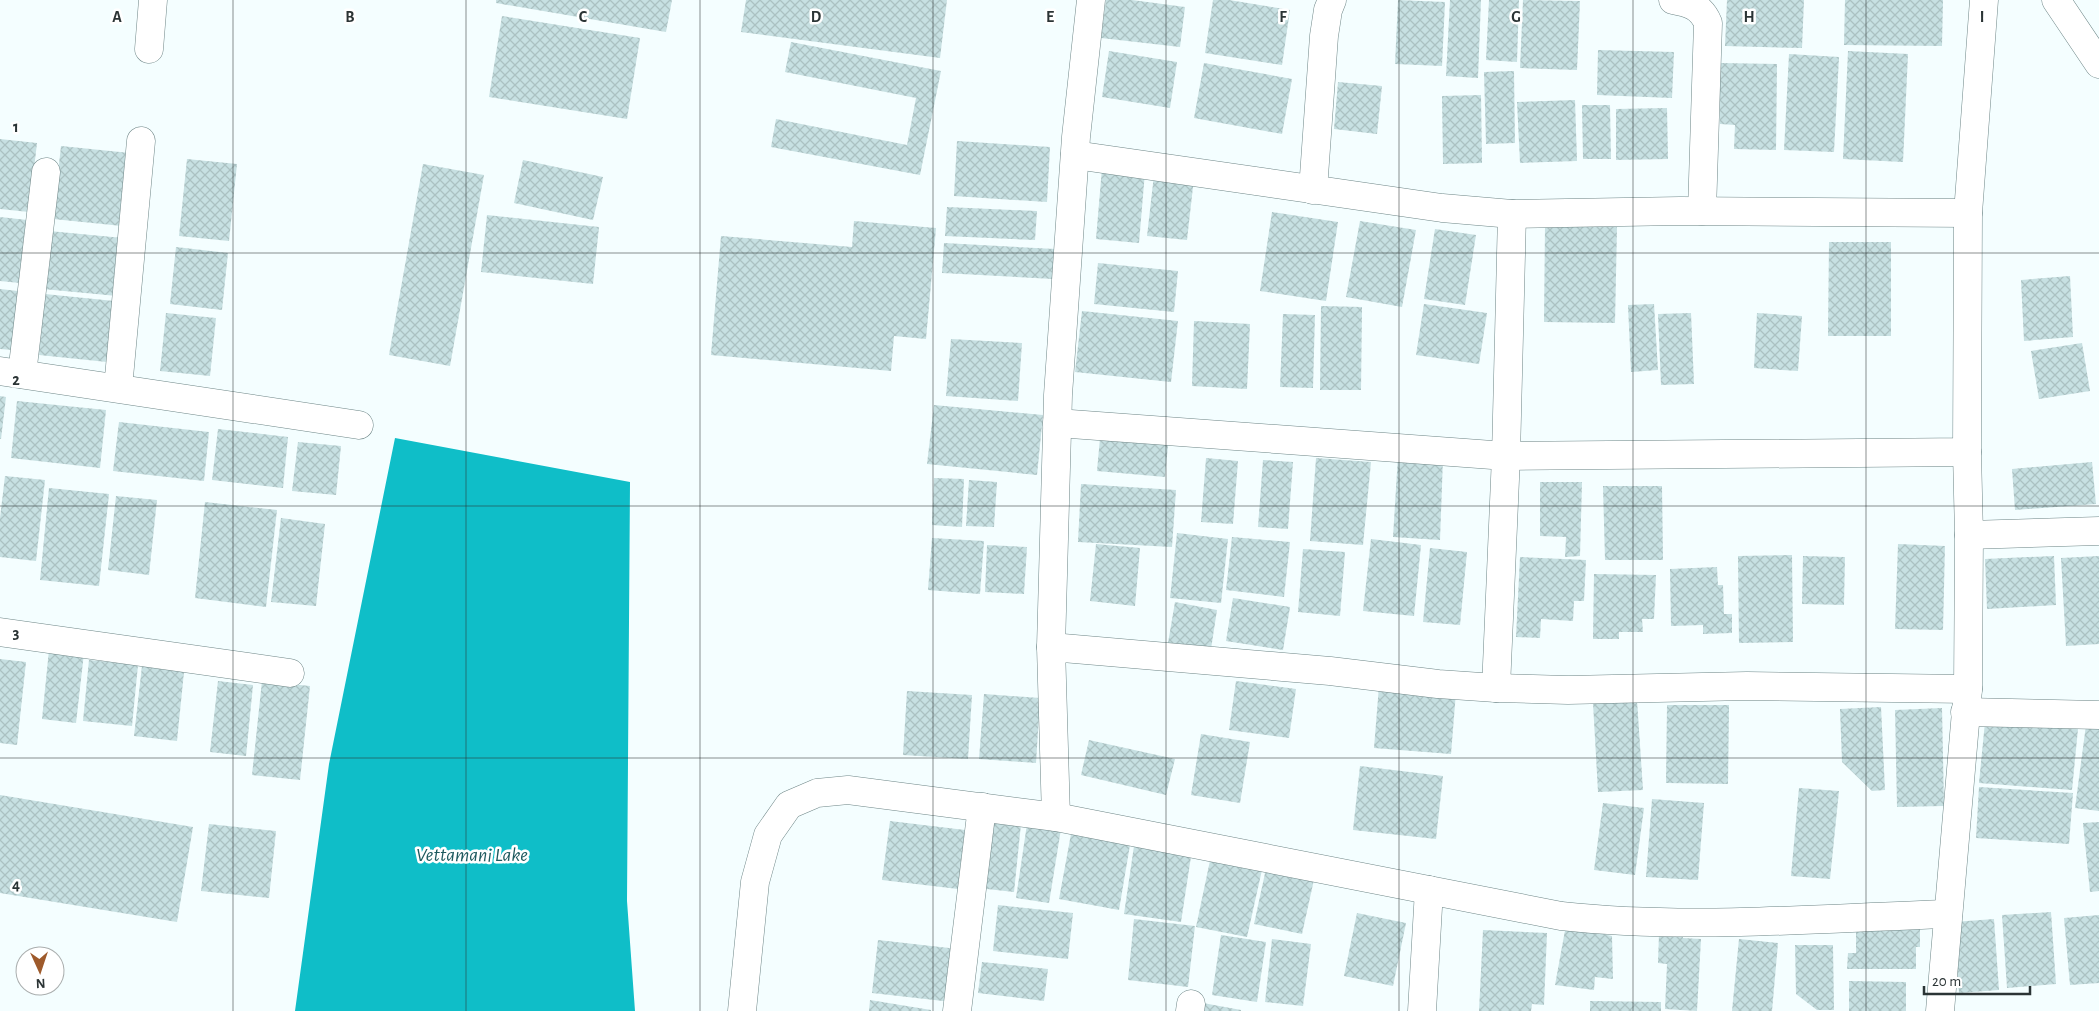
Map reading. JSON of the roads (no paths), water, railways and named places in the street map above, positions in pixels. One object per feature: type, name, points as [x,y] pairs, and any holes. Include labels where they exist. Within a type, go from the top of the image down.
[{"type":"street","points":[[149,49],[153,0]]},
{"type":"street","points":[[1056,817],[1051,647],[1057,424],[1075,155],[1091,0]]},
{"type":"street","points":[[1313,190],[1324,36],[1328,10],[1332,0]]},
{"type":"street","points":[[1673,0],[1697,7],[1705,15],[1708,23],[1702,211]]},
{"type":"street","points":[[1940,1011],[1966,701],[1969,536],[1967,452],[1968,213],[1984,0]]},
{"type":"street","points":[[2056,0],[2099,64]]},
{"type":"street","points":[[118,388],[141,141]]},
{"type":"street","points":[[1075,155],[1442,208],[1512,214],[1702,211],[1968,213]]},
{"type":"street","points":[[46,172],[11,372],[359,425]]},
{"type":"street","points":[[1496,688],[1506,456],[1512,214]]},
{"type":"street","points":[[1057,424],[1506,456],[1967,452]]},
{"type":"street","points":[[1969,536],[2099,531]]},
{"type":"street","points":[[0,632],[290,673]]},
{"type":"street","points":[[1051,647],[1330,671],[1438,684],[1496,688],[1568,690],[1747,686],[1966,701],[2099,715]]},
{"type":"street","points":[[742,1011],[755,882],[768,834],[789,805],[817,793],[848,790],[1056,817],[1561,916],[1614,922],[1695,923],[1948,914]]},
{"type":"street","points":[[957,1011],[982,807]]},
{"type":"street","points":[[1422,1011],[1429,890]]},
{"type":"water","name":"Vettamani Lake","points":[[395,438],[630,482],[627,901],[635,1011],[295,1011],[329,764]]}]
